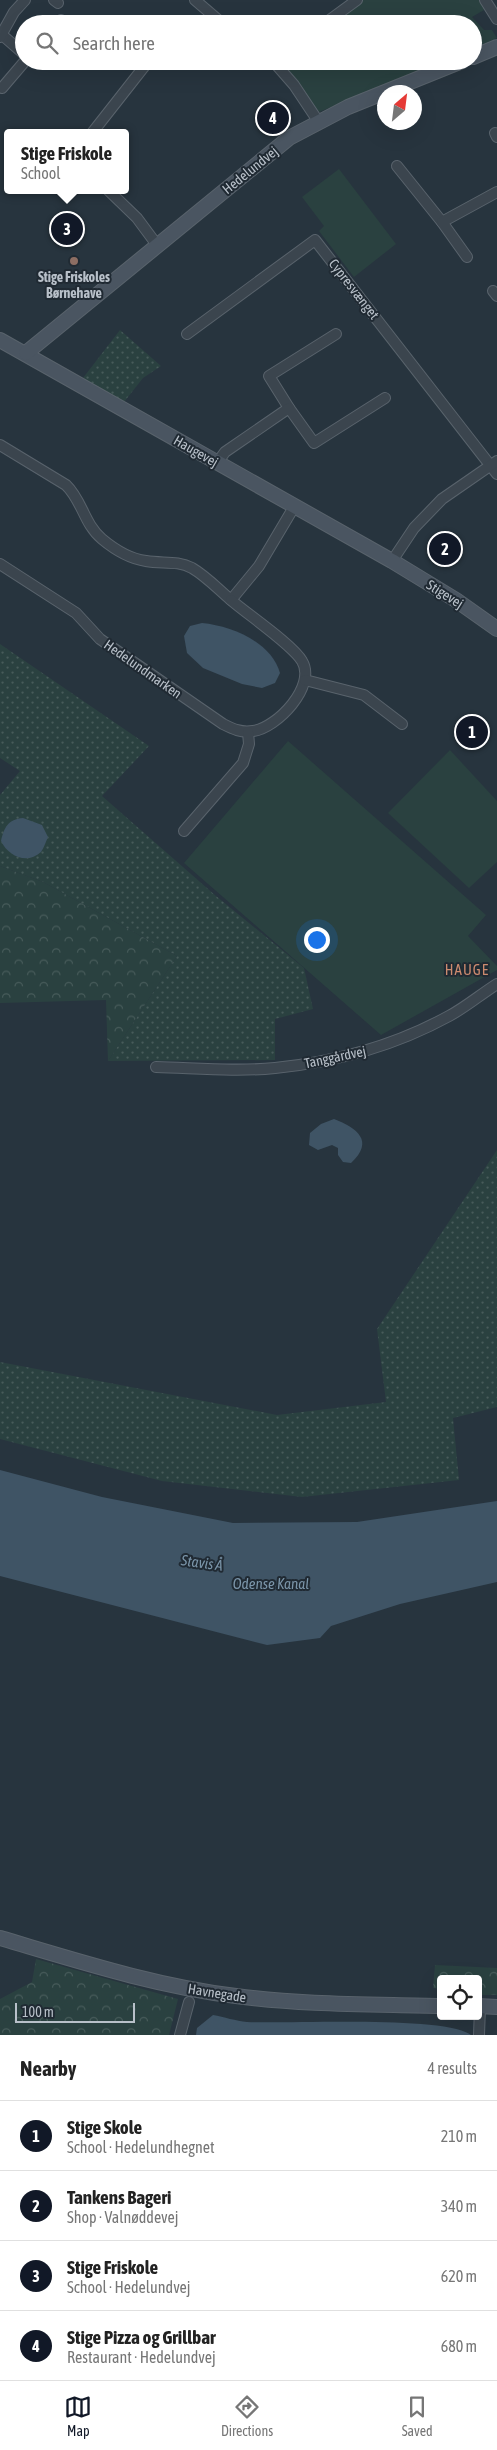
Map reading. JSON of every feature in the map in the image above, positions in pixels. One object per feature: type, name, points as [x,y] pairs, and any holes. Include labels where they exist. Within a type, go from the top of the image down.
[{"type":"street","points":[[15,47],[1,36],[14,12],[25,0]]},
{"type":"street","points":[[195,0],[212,15]]},
{"type":"street","points":[[336,15],[357,0]]},
{"type":"street","points":[[486,0],[497,19]]},
{"type":"street","points":[[482,53],[497,47]]},
{"type":"street","points":[[2,88],[17,70]]},
{"type":"street","points":[[95,129],[142,70]]},
{"type":"street","points":[[282,70],[318,121]]},
{"type":"street","name":"Hedelundvej","points":[[26,353],[289,138],[318,121],[348,107],[440,70]]},
{"type":"street","points":[[397,166],[442,222],[467,257]]},
{"type":"street","points":[[442,222],[497,192]]},
{"type":"street","points":[[112,194],[137,218],[157,245]]},
{"type":"street","name":"Cypresvænget","points":[[187,334],[315,240],[495,467]]},
{"type":"street","points":[[336,334],[269,376],[314,443],[385,398]]},
{"type":"street","name":"Haugevej","points":[[0,340],[392,561]]},
{"type":"street","points":[[218,463],[225,452],[289,408]]},
{"type":"street","points":[[0,445],[66,484],[75,493],[88,522],[102,539],[130,557],[140,560],[174,563],[192,568],[301,660],[305,680],[299,694],[282,714],[265,727],[252,731],[243,763],[184,831]]},
{"type":"street","points":[[392,561],[414,528],[442,499],[495,467]]},
{"type":"street","points":[[231,600],[259,566],[294,507]]},
{"type":"street","name":"Stigevej","points":[[392,561],[456,600],[497,629]]},
{"type":"street","name":"Hedelundmarken","points":[[0,564],[84,620],[100,640],[223,724],[235,730],[252,731]]},
{"type":"street","points":[[39,603],[45,593]]},
{"type":"street","points":[[305,680],[364,695],[402,724]]},
{"type":"street","name":"Tanggårdvej","points":[[156,1067],[273,1068],[318,1062],[368,1050],[399,1039],[450,1015],[497,984]]},
{"type":"street","name":"Havnegade","points":[[0,1938],[134,1977],[192,1990],[296,2003],[437,2006]]},
{"type":"street","points":[[180,2035],[189,2002]]},
{"type":"street","points":[[482,2006],[497,2007]]},
{"type":"street","points":[[479,2020],[479,2035]]},
{"type":"green space","points":[[363,0],[479,0],[484,10],[475,15],[342,15]]},
{"type":"green space","points":[[482,28],[484,30],[492,30],[497,38],[482,45]]},
{"type":"green space","points":[[286,70],[421,70],[385,85],[377,85],[377,88],[319,112]]},
{"type":"green space","points":[[339,169],[396,244],[354,277],[319,231],[324,226],[302,197]]},
{"type":"green space","points":[[120,330],[161,366],[143,378],[124,402],[83,378]]},
{"type":"green space","points":[[0,644],[149,746],[102,796],[216,896],[304,968],[313,1009],[275,1019],[275,1060],[108,1061],[177,956],[43,882],[0,866],[0,795],[20,771],[0,758]]},
{"type":"green space","points":[[288,741],[486,915],[468,936],[497,966],[497,970],[381,1035],[184,863]]},
{"type":"green space","points":[[450,750],[497,801],[497,862],[469,888],[388,813]]},
{"type":"green space","points":[[0,866],[43,882],[177,956],[108,1061],[106,1000],[0,1003]]},
{"type":"green space","points":[[497,1150],[497,1407],[453,1418],[459,1480],[302,1497],[162,1481],[0,1439],[0,1362],[277,1415],[386,1402],[377,1329]]},
{"type":"green space","points":[[36,1959],[178,1999],[169,2035],[0,2035],[0,1999],[32,1982]]},
{"type":"green space","points":[[435,1965],[497,1968],[497,1995],[482,1995],[482,1975],[437,1975],[437,1988],[433,1988]]},
{"type":"water","points":[[202,623],[237,632],[259,644],[275,662],[280,673],[275,683],[262,688],[242,684],[203,668],[187,653],[184,636],[190,626]]},
{"type":"water","points":[[23,818],[42,825],[48,837],[41,852],[30,858],[18,857],[8,851],[1,841],[10,822]]},
{"type":"water","points":[[334,1119],[350,1127],[360,1136],[362,1148],[351,1163],[343,1162],[338,1155],[338,1148],[332,1145],[318,1150],[309,1145],[310,1133],[321,1124]]},
{"type":"water","name":"Odense Kanal","points":[[0,1470],[102,1497],[233,1523],[357,1522],[497,1501],[497,1582],[400,1604],[331,1626],[320,1638],[267,1645],[0,1576]]},
{"type":"water","points":[[213,2015],[247,2022],[365,2022],[431,2025],[456,2029],[471,2035],[196,2035],[197,2028]]},
{"type":"place","name":"Stige Pizza og Grillbar","points":[[273,118]]},
{"type":"place","name":"Stige Friskole","points":[[67,229]]},
{"type":"place","name":"Stige Friskoles Børnehave","points":[[74,261]]},
{"type":"place","name":"Tankens Bageri","points":[[445,549]]},
{"type":"place","name":"Stige Skole","points":[[472,732]]},
{"type":"district","name":"HAUGE","points":[[467,970]]},
{"type":"water label","name":"Stavis Å","points":[[202,1563]]}]
